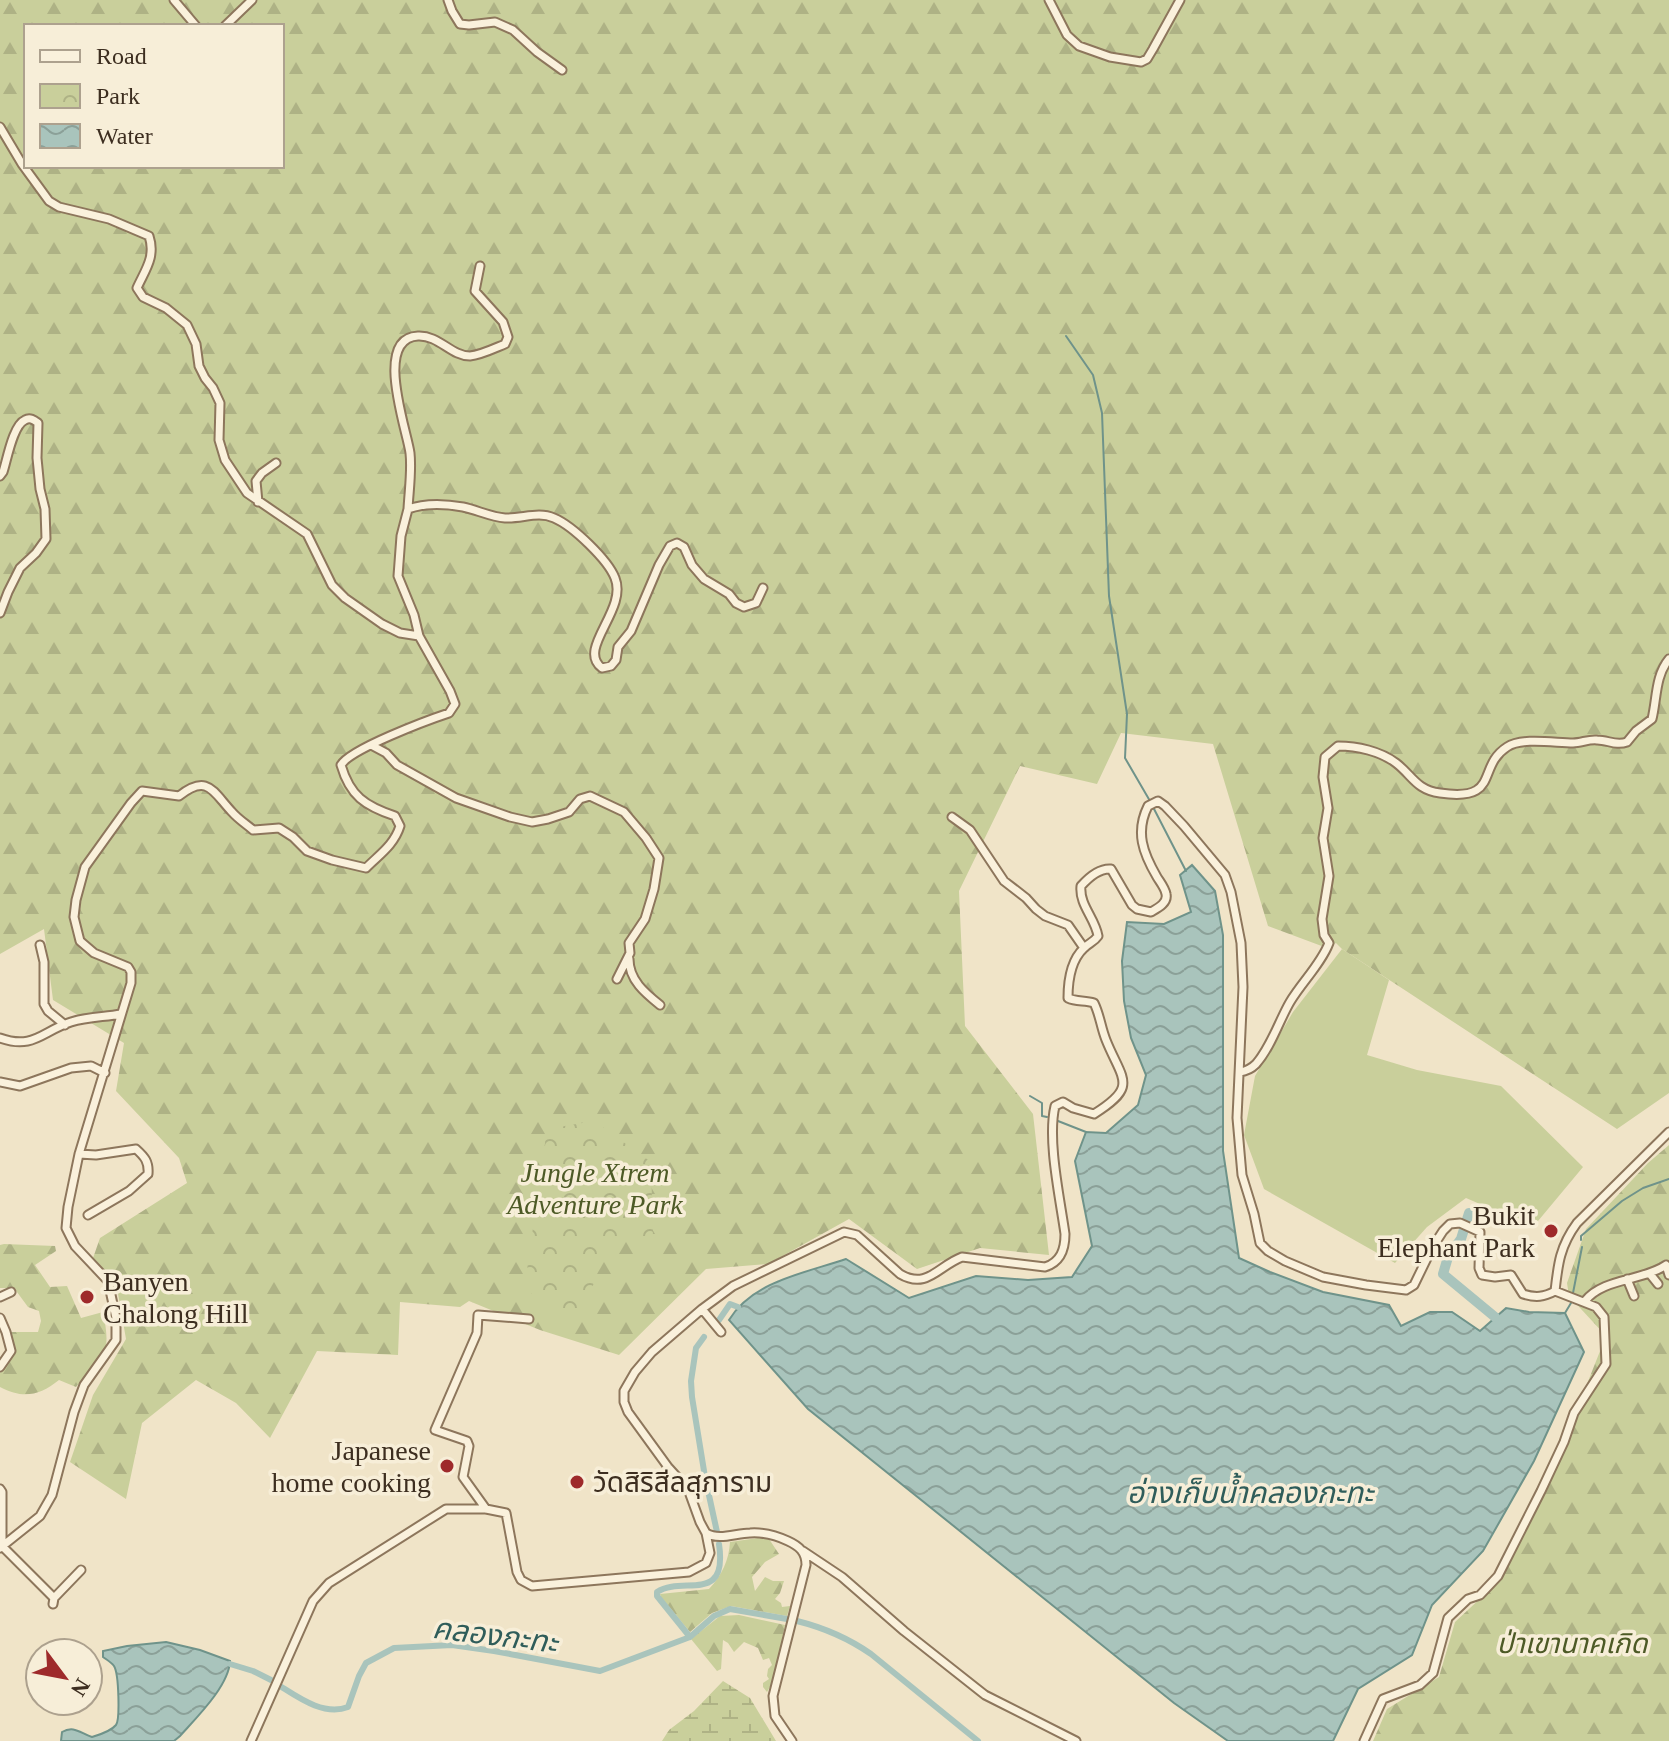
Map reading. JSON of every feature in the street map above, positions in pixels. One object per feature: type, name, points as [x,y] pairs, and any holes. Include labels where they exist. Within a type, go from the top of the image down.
[{"type":"street","points":[[174,0],[194,24]]},
{"type":"street","points":[[227,24],[252,0]]},
{"type":"street","points":[[448,0],[460,24],[495,22],[513,30],[562,70]]},
{"type":"street","points":[[1049,0],[1067,35],[1079,46],[1110,57],[1141,62],[1147,59],[1180,0]]},
{"type":"street","points":[[0,127],[24,167]]},
{"type":"street","points":[[25,168],[49,201],[59,207],[109,219],[149,236],[152,247],[150,263],[137,288],[143,297],[166,308],[187,325],[196,344],[199,366],[220,403],[219,440],[225,460],[247,493],[307,534],[328,577],[345,598],[382,624],[400,633],[419,636]]},
{"type":"street","points":[[1,1547],[40,1516],[52,1495],[84,1385],[116,1340],[116,1318],[108,1281],[75,1246],[66,1228],[79,1154],[131,983],[128,967],[94,953],[80,941],[74,917],[85,867],[142,791],[179,796],[193,786],[205,786],[214,791],[233,814],[253,830],[279,828],[307,851],[332,860],[366,868],[396,838],[400,826],[395,816],[362,802],[345,781],[341,765],[344,759],[359,750],[449,713],[455,704],[419,636],[398,576],[401,536],[408,509],[411,460],[394,379],[398,352],[409,338],[430,337],[455,352],[469,356],[505,344],[508,337],[503,322],[475,291],[480,266]]},
{"type":"street","points":[[0,476],[18,427],[25,420],[38,423],[37,458],[46,539],[20,568],[0,613]]},
{"type":"street","points":[[258,502],[256,481],[276,463]]},
{"type":"street","points":[[408,509],[419,505],[462,507],[504,518],[537,514],[553,517],[572,529],[611,568],[618,586],[614,609],[595,643],[595,663],[602,668],[611,666],[616,660],[618,647],[631,631],[670,546],[677,543],[684,547],[692,565],[704,579],[744,607],[756,603],[763,588]]},
{"type":"street","points":[[1240,1072],[1248,1071],[1257,1063],[1290,1002],[1322,958],[1329,943],[1324,935],[1322,919],[1329,876],[1323,838],[1328,811],[1323,777],[1325,757],[1338,746],[1373,751],[1393,761],[1424,789],[1440,794],[1473,792],[1483,786],[1494,760],[1506,747],[1515,744],[1574,743],[1596,739],[1615,744],[1627,742],[1652,719],[1662,668],[1669,659]]},
{"type":"street","points":[[371,745],[386,753],[397,765],[456,798],[510,817],[532,822],[548,819],[569,812],[580,799],[590,796],[624,812],[659,858],[645,919],[629,943],[629,970],[634,981],[660,1005]]},
{"type":"street","points":[[251,1741],[313,1601],[329,1583],[446,1509],[486,1509],[506,1513],[517,1572],[521,1580],[532,1586],[689,1572],[706,1563],[710,1553],[706,1533],[688,1489],[628,1412],[624,1391],[652,1352],[733,1286],[844,1232],[857,1235],[900,1274],[917,1281],[928,1278],[962,1257],[1031,1266],[1052,1265],[1065,1248],[1051,1120],[1055,1106],[1063,1102],[1094,1114],[1119,1096],[1123,1083],[1118,1062],[1106,1039],[1094,1003],[1068,998],[1068,982],[1076,961],[1084,948],[1098,936],[1097,927],[1080,894],[1081,886],[1103,869],[1111,869],[1132,905],[1145,912],[1157,909],[1166,900],[1166,893],[1145,857],[1142,843],[1141,822],[1148,806],[1158,801],[1184,826],[1225,875],[1231,892],[1242,959],[1237,1118],[1242,1175],[1260,1243],[1268,1251],[1323,1277],[1406,1290],[1414,1285],[1443,1231],[1450,1224],[1460,1223],[1480,1232],[1479,1268],[1482,1275],[1511,1275],[1523,1294],[1544,1297],[1555,1291],[1585,1301],[1596,1307],[1604,1317],[1606,1364],[1574,1413],[1552,1468],[1498,1576],[1480,1595],[1468,1599],[1448,1618],[1433,1673],[1420,1685],[1383,1699],[1364,1741]]},
{"type":"street","points":[[952,817],[970,830],[1004,881],[1045,916],[1068,925],[1084,948]]},
{"type":"street","points":[[40,945],[44,962],[44,1004],[65,1025]]},
{"type":"street","points":[[617,979],[630,953]]},
{"type":"street","points":[[0,1038],[22,1044],[73,1021],[121,1014]]},
{"type":"street","points":[[0,1082],[20,1086],[71,1068],[91,1066],[105,1073]]},
{"type":"street","points":[[1555,1291],[1559,1256],[1570,1232],[1669,1132]]},
{"type":"street","points":[[79,1154],[96,1155],[136,1149],[149,1165],[148,1174],[129,1191],[88,1215]]},
{"type":"street","points":[[1585,1301],[1600,1289],[1650,1274],[1666,1265],[1669,1275]]},
{"type":"street","points":[[1650,1274],[1658,1284]]},
{"type":"street","points":[[1627,1279],[1634,1296]]},
{"type":"street","points":[[0,1297],[11,1292]]},
{"type":"street","points":[[702,1309],[721,1332]]},
{"type":"street","points":[[486,1509],[463,1477],[469,1446],[467,1441],[435,1430],[477,1333],[478,1315],[529,1319]]},
{"type":"street","points":[[0,1318],[11,1351],[0,1367]]},
{"type":"street","points":[[0,1489],[1,1547],[53,1601],[81,1570]]},
{"type":"street","points":[[706,1533],[716,1537],[748,1532],[769,1533],[794,1544],[842,1577],[985,1695],[1076,1741]]},
{"type":"street","points":[[792,1741],[775,1716],[773,1696],[806,1565],[803,1551]]},
{"type":"green space","points":[[0,0],[1669,0],[1669,1093],[1617,1129],[1336,943],[1327,948],[1268,926],[1213,744],[1121,733],[1097,784],[1020,766],[959,891],[965,1026],[1033,1114],[1049,1255],[980,1248],[917,1269],[849,1219],[768,1264],[706,1269],[619,1355],[540,1330],[469,1301],[460,1307],[400,1302],[398,1355],[317,1351],[270,1438],[236,1403],[196,1380],[142,1423],[126,1499],[70,1462],[93,1395],[126,1339],[116,1282],[93,1258],[100,1238],[187,1183],[179,1158],[116,1091],[124,1043],[53,1000],[44,929],[0,954]]},
{"type":"green space","points":[[1342,949],[1389,980],[1367,1055],[1417,1070],[1501,1086],[1583,1167],[1533,1227],[1466,1198],[1427,1227],[1395,1263],[1264,1189],[1244,1135],[1255,1076],[1293,1012]]},
{"type":"green space","name":"Jungle Xtrem Adventure Park","points":[[594,1121],[651,1162],[653,1238],[608,1241],[582,1318],[546,1316],[525,1284],[547,1129]]},
{"type":"green space","name":"ป่าเขานาคเกิด","points":[[1669,1145],[1669,1741],[1373,1741],[1387,1709],[1439,1677],[1455,1622],[1499,1581],[1524,1531],[1606,1336],[1569,1296],[1567,1283],[1586,1229]]},
{"type":"green space","points":[[0,1245],[55,1246],[56,1251],[35,1265],[50,1287],[67,1286],[81,1318],[103,1312],[106,1347],[99,1361],[76,1387],[59,1380],[45,1390],[24,1394],[0,1387],[0,1373],[15,1353],[11,1332],[38,1332],[41,1321],[39,1311],[28,1307],[14,1288],[0,1288]]},
{"type":"green space","points":[[769,1539],[779,1554],[765,1562],[752,1577],[755,1591],[765,1577],[784,1581],[775,1599],[782,1607],[790,1606],[787,1616],[731,1606],[712,1613],[690,1632],[660,1594],[709,1589],[724,1567],[730,1542]]},
{"type":"green space","points":[[739,1615],[785,1625],[774,1680],[767,1692],[763,1683],[769,1679],[768,1669],[772,1665],[769,1658],[763,1660],[758,1648],[744,1642],[734,1652],[723,1640],[721,1669],[717,1671],[691,1639],[720,1616]]},
{"type":"green space","points":[[723,1681],[750,1698],[776,1741],[662,1741],[669,1730],[694,1711]]},
{"type":"water","name":"อ่างเก็บน้ำคลองกะทะ","points":[[1192,865],[1215,891],[1223,935],[1223,1151],[1239,1258],[1323,1292],[1389,1305],[1401,1326],[1430,1312],[1452,1312],[1480,1331],[1506,1308],[1565,1313],[1584,1352],[1534,1461],[1483,1551],[1432,1605],[1412,1655],[1358,1689],[1333,1741],[1228,1741],[1174,1703],[808,1409],[729,1320],[739,1307],[766,1287],[846,1259],[909,1298],[976,1276],[1028,1280],[1072,1277],[1092,1246],[1075,1161],[1086,1132],[1106,1133],[1138,1105],[1146,1075],[1131,1038],[1124,1001],[1122,961],[1127,922],[1164,924],[1191,912],[1180,875]]},
{"type":"water","points":[[166,1642],[230,1661],[218,1691],[174,1741],[61,1741],[62,1732],[66,1730],[74,1729],[92,1737],[116,1725],[117,1678],[114,1666],[104,1658],[104,1651]]},
{"type":"waterway","points":[[1066,336],[1093,375],[1102,413],[1109,596],[1127,714],[1125,758],[1150,801]]},
{"type":"waterway","points":[[1153,807],[1186,871]]},
{"type":"waterway","points":[[1030,1096],[1042,1103],[1042,1116],[1047,1117]]},
{"type":"waterway","points":[[1058,1121],[1086,1132]]},
{"type":"waterway","points":[[1581,1240],[1581,1236],[1622,1201],[1643,1188],[1669,1179]]},
{"type":"waterway","points":[[1469,1213],[1461,1239],[1448,1257],[1443,1274],[1495,1317]]},
{"type":"waterway","points":[[1573,1293],[1582,1247]]},
{"type":"waterway","points":[[1565,1313],[1571,1303]]},
{"type":"waterway","points":[[719,1320],[730,1304],[738,1307]]},
{"type":"waterway","points":[[704,1337],[696,1348],[692,1397],[717,1532]]},
{"type":"waterway","name":"คลองกะทะ","points":[[690,1637],[657,1592],[710,1582],[717,1575],[720,1563],[719,1544]]},
{"type":"waterway","name":"คลองกะทะ","points":[[280,1686],[312,1704],[339,1709],[348,1707],[366,1663],[394,1648],[452,1645],[600,1671],[690,1637],[714,1616],[730,1609],[787,1619]]},
{"type":"waterway","points":[[797,1621],[836,1634],[871,1654],[978,1741]]},
{"type":"waterway","name":"คลองกะทะ","points":[[230,1664],[271,1680]]},
{"type":"place","name":"Bukit Elephant Park","points":[[1551,1231]]},
{"type":"place","name":"Banyen Chalong Hill","points":[[87,1297]]},
{"type":"place","name":"Japanese home cooking","points":[[447,1466]]},
{"type":"place","name":"วัดสิริสีลสุภาราม","points":[[577,1482]]}]
